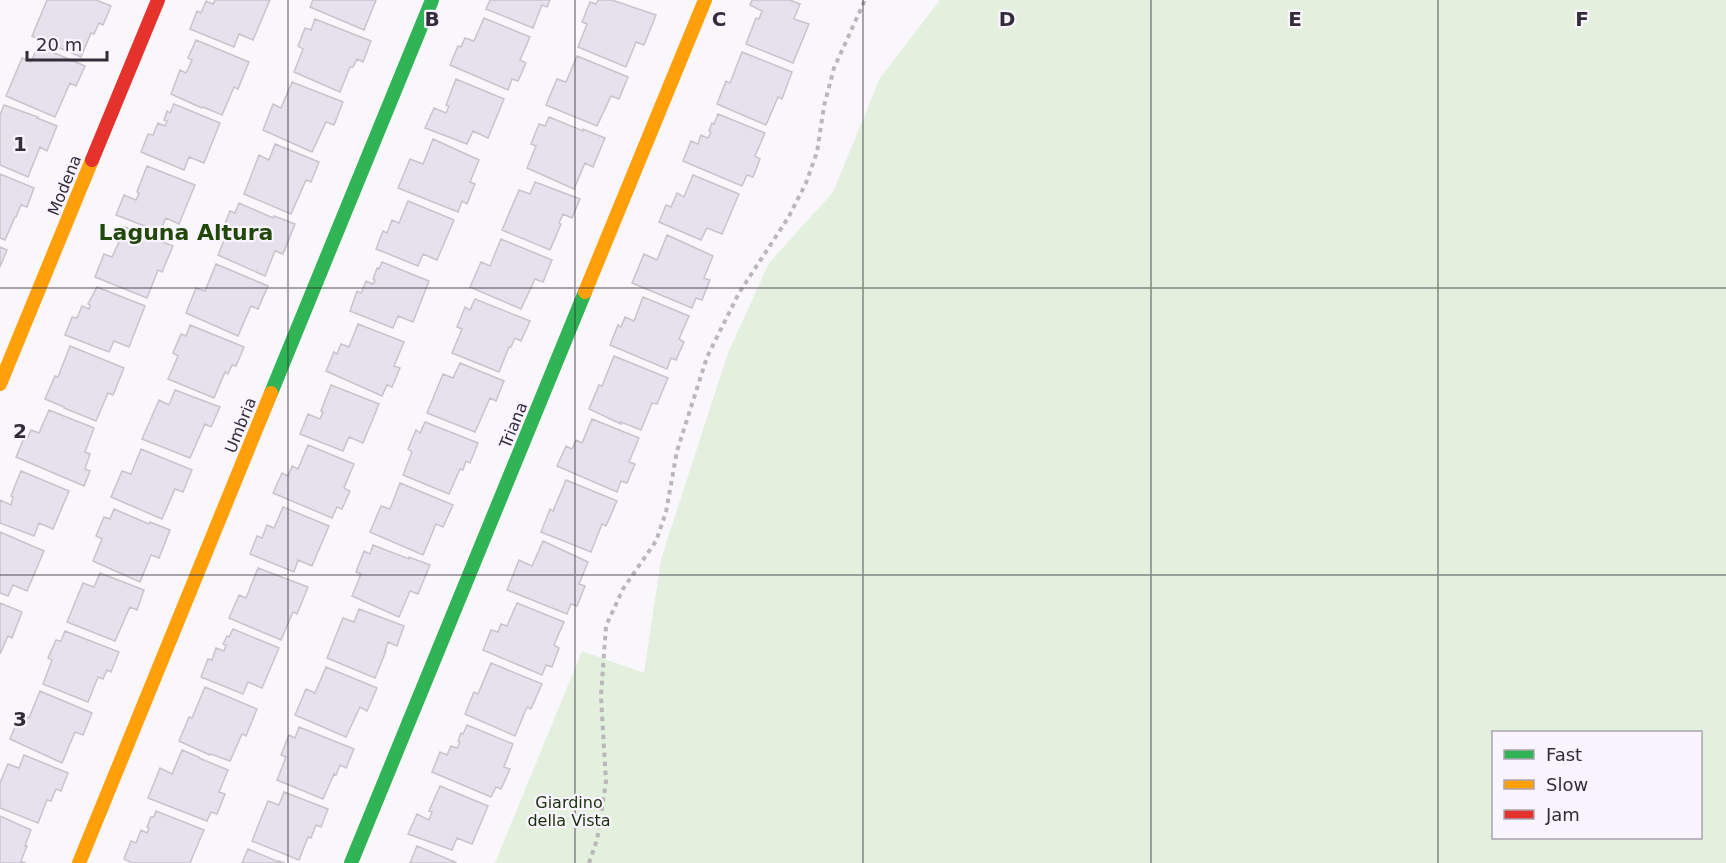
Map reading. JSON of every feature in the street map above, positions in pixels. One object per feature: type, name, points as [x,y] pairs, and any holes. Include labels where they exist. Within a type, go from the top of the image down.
[{"type":"street","name":"Modena","points":[[0,384],[158,0]]},
{"type":"street","name":"Umbria","points":[[78,863],[432,0]]},
{"type":"street","name":"Triana","points":[[351,863],[705,0]]},
{"type":"path","points":[[590,863],[597,840],[606,782],[601,696],[606,626],[623,589],[656,541],[666,512],[677,451],[707,357],[739,293],[788,218],[806,183],[816,152],[824,106],[834,68],[865,0]]},
{"type":"green space","name":"Giardino della Vista","points":[[940,0],[1726,0],[1726,863],[495,863],[582,651],[644,673],[661,559],[728,353],[769,263],[833,192],[880,78]]},
{"type":"building","points":[[47,0],[96,0],[111,6],[103,25],[99,23],[94,34],[91,33],[81,57],[32,36]]},
{"type":"building","points":[[215,0],[270,0],[253,40],[239,34],[234,47],[190,29],[197,11],[201,13],[206,1],[213,4]]},
{"type":"building","points":[[313,0],[376,0],[364,30],[310,7]]},
{"type":"building","points":[[490,0],[550,0],[547,7],[542,5],[533,28],[486,9]]},
{"type":"building","points":[[598,0],[612,0],[656,15],[644,45],[636,42],[626,67],[578,47],[587,24],[582,22],[590,2],[596,4]]},
{"type":"building","points":[[752,0],[790,0],[800,4],[794,19],[809,24],[793,63],[746,44],[756,18],[759,19],[762,11],[750,5]]},
{"type":"building","points":[[484,18],[530,37],[520,60],[526,63],[518,81],[512,79],[508,90],[450,65],[458,46],[461,47],[465,38],[474,41]]},
{"type":"building","points":[[315,19],[371,41],[363,62],[357,59],[353,67],[350,67],[340,92],[294,72],[303,49],[298,46],[305,28],[311,30]]},
{"type":"building","points":[[196,40],[249,62],[238,89],[234,87],[222,115],[171,94],[180,70],[186,73],[192,60],[188,58]]},
{"type":"building","points":[[38,46],[85,66],[76,86],[70,83],[55,117],[6,96],[22,58],[31,62]]},
{"type":"building","points":[[742,52],[792,72],[782,99],[778,97],[766,125],[717,104],[726,81],[730,83]]},
{"type":"building","points":[[577,56],[628,77],[619,99],[611,96],[597,126],[546,105],[557,79],[566,82]]},
{"type":"building","points":[[456,79],[504,99],[488,138],[473,131],[467,144],[425,128],[434,108],[446,113],[449,106],[446,105]]},
{"type":"building","points":[[292,82],[343,102],[334,125],[326,122],[312,152],[263,130],[273,104],[281,108]]},
{"type":"building","points":[[174,104],[220,123],[204,163],[189,157],[184,170],[141,152],[148,134],[153,135],[158,123],[165,126],[167,111],[170,113]]},
{"type":"building","points":[[4,105],[57,126],[47,151],[40,147],[28,177],[0,165],[0,115]]},
{"type":"building","points":[[718,114],[765,133],[755,156],[760,159],[753,177],[747,175],[742,186],[683,161],[691,141],[698,144],[701,135],[708,138],[712,123],[714,124]]},
{"type":"building","points":[[549,117],[605,138],[593,167],[585,163],[574,189],[527,168],[536,146],[531,144],[539,124],[545,126]]},
{"type":"building","points":[[433,139],[479,160],[470,182],[475,184],[467,204],[462,201],[458,212],[398,188],[410,159],[423,164]]},
{"type":"building","points":[[275,144],[319,162],[311,182],[306,180],[291,214],[244,194],[259,155],[269,160]]},
{"type":"building","points":[[147,166],[195,185],[179,224],[166,218],[160,232],[116,215],[124,195],[136,200]]},
{"type":"building","points":[[0,174],[34,188],[27,207],[21,205],[5,240],[0,238]]},
{"type":"building","points":[[693,175],[739,194],[722,234],[707,228],[701,240],[659,222],[666,205],[671,207],[677,193],[684,197]]},
{"type":"building","points":[[535,182],[580,199],[572,218],[563,214],[550,250],[502,230],[519,190],[530,194]]},
{"type":"building","points":[[408,201],[454,220],[437,260],[423,254],[418,266],[376,249],[383,231],[387,233],[392,220],[399,223]]},
{"type":"building","points":[[239,203],[273,218],[274,216],[295,224],[283,254],[275,251],[265,276],[218,255],[227,233],[222,231],[230,211],[235,213]]},
{"type":"building","points":[[125,227],[173,246],[162,272],[158,270],[147,298],[95,277],[104,254],[112,257],[119,242],[116,241],[119,233],[122,234]]},
{"type":"building","points":[[667,235],[713,256],[704,278],[710,280],[702,300],[696,298],[692,308],[632,283],[644,254],[657,260]]},
{"type":"building","points":[[501,239],[552,260],[543,282],[535,279],[521,309],[470,287],[481,262],[490,266]]},
{"type":"building","points":[[0,247],[7,250],[0,267]]},
{"type":"building","points":[[382,262],[429,281],[413,322],[398,316],[393,328],[350,311],[357,291],[361,293],[366,281],[373,284],[377,268],[379,269]]},
{"type":"building","points":[[216,264],[268,286],[258,309],[251,306],[238,336],[186,313],[196,288],[205,291]]},
{"type":"building","points":[[97,287],[145,306],[129,347],[114,341],[109,352],[65,335],[72,317],[77,318],[82,306],[89,309],[88,304]]},
{"type":"building","points":[[643,297],[689,316],[679,339],[684,342],[676,360],[671,358],[667,369],[610,345],[618,325],[621,327],[625,317],[634,321]]},
{"type":"building","points":[[475,299],[530,321],[521,341],[515,338],[509,347],[499,372],[452,353],[462,329],[457,327],[465,307],[470,310]]},
{"type":"building","points":[[358,324],[404,342],[394,366],[400,368],[392,387],[387,385],[382,396],[326,371],[334,352],[337,354],[341,344],[349,347]]},
{"type":"building","points":[[190,325],[244,347],[236,366],[232,365],[228,374],[225,372],[214,398],[168,379],[178,356],[173,353],[181,334],[186,336]]},
{"type":"building","points":[[70,346],[124,368],[113,395],[108,393],[96,421],[45,399],[55,376],[58,377]]},
{"type":"building","points":[[614,356],[668,378],[657,404],[652,403],[641,430],[621,422],[621,424],[589,409],[599,385],[602,386]]},
{"type":"building","points":[[460,363],[504,381],[496,401],[490,398],[475,432],[427,413],[443,374],[453,378]]},
{"type":"building","points":[[331,385],[379,404],[363,443],[349,437],[343,451],[300,434],[308,414],[320,419]]},
{"type":"building","points":[[175,390],[220,407],[211,427],[205,424],[190,458],[142,439],[159,400],[169,405]]},
{"type":"building","points":[[49,410],[94,428],[85,452],[90,454],[85,469],[90,471],[84,486],[16,457],[24,438],[27,439],[31,430],[39,433]]},
{"type":"building","points":[[592,419],[639,438],[629,462],[635,464],[627,483],[621,481],[617,492],[557,466],[566,446],[572,449],[576,440],[582,443]]},
{"type":"building","points":[[425,422],[478,443],[470,463],[466,461],[463,470],[460,469],[449,494],[403,475],[412,452],[408,449],[416,430],[420,433]]},
{"type":"building","points":[[308,445],[354,464],[344,488],[350,491],[342,509],[337,507],[332,518],[273,493],[282,473],[288,476],[292,466],[298,469]]},
{"type":"building","points":[[141,449],[192,470],[183,492],[175,489],[162,519],[111,497],[122,471],[131,474]]},
{"type":"building","points":[[21,471],[69,491],[53,529],[39,523],[34,536],[0,523],[0,500],[11,505],[13,497],[11,496]]},
{"type":"building","points":[[566,480],[617,501],[606,526],[602,524],[591,552],[541,532],[550,509],[553,511]]},
{"type":"building","points":[[400,483],[453,505],[443,527],[436,524],[423,555],[370,532],[381,506],[390,509]]},
{"type":"building","points":[[283,507],[329,526],[312,566],[298,560],[294,572],[250,554],[257,536],[262,538],[267,525],[274,528]]},
{"type":"building","points":[[114,509],[170,530],[159,558],[151,555],[140,582],[93,561],[102,539],[96,536],[104,517],[110,519]]},
{"type":"building","points":[[0,532],[44,551],[27,591],[13,585],[8,596],[0,593]]},
{"type":"building","points":[[543,541],[588,562],[579,584],[585,586],[577,606],[571,604],[567,614],[507,590],[519,560],[532,566]]},
{"type":"building","points":[[373,545],[430,565],[418,594],[410,591],[399,617],[352,596],[361,574],[356,572],[364,551],[370,554]]},
{"type":"building","points":[[258,568],[308,587],[297,614],[293,612],[281,640],[229,618],[239,595],[246,598]]},
{"type":"building","points":[[100,573],[144,590],[137,610],[130,607],[115,641],[67,622],[83,583],[94,587]]},
{"type":"building","points":[[0,603],[22,612],[12,638],[8,636],[0,654]]},
{"type":"building","points":[[517,603],[564,622],[554,645],[559,648],[552,667],[546,665],[542,675],[483,650],[491,630],[498,632],[501,624],[507,626]]},
{"type":"building","points":[[359,609],[404,626],[397,646],[388,642],[375,678],[327,658],[343,618],[354,622]]},
{"type":"building","points":[[233,629],[279,648],[262,688],[248,682],[243,694],[201,677],[208,659],[212,660],[216,648],[224,651],[226,645],[223,644]]},
{"type":"building","points":[[65,631],[119,652],[111,672],[107,670],[103,679],[98,677],[88,702],[43,684],[52,660],[48,658],[56,640],[61,641]]},
{"type":"building","points":[[491,663],[542,684],[531,709],[527,707],[515,736],[465,714],[474,692],[478,694]]},
{"type":"building","points":[[326,667],[377,688],[367,711],[360,707],[346,737],[295,715],[306,689],[315,693]]},
{"type":"building","points":[[205,687],[257,709],[246,736],[242,734],[230,761],[179,741]]},
{"type":"building","points":[[40,691],[92,713],[83,735],[75,732],[62,763],[10,739],[20,714],[29,718]]},
{"type":"building","points":[[467,725],[513,744],[504,767],[510,769],[501,789],[496,787],[491,797],[432,772],[440,752],[447,755],[451,746],[457,748],[461,733],[463,734]]},
{"type":"building","points":[[299,727],[354,749],[346,768],[340,765],[336,775],[334,774],[323,799],[277,780],[286,757],[281,755],[289,735],[295,738]]},
{"type":"building","points":[[182,750],[228,770],[219,792],[225,794],[217,814],[211,812],[207,821],[148,798],[160,768],[172,774]]},
{"type":"building","points":[[24,755],[68,773],[61,791],[56,789],[51,801],[47,800],[38,823],[0,808],[0,783],[8,764],[19,768]]},
{"type":"building","points":[[440,786],[488,806],[472,844],[457,838],[452,850],[408,834],[417,814],[429,820],[432,812],[429,811]]},
{"type":"building","points":[[284,792],[328,809],[321,827],[316,825],[311,838],[308,837],[299,860],[252,841],[268,801],[279,805]]},
{"type":"building","points":[[156,811],[204,830],[190,863],[132,863],[124,859],[131,841],[136,843],[141,830],[147,833],[151,817],[154,817]]},
{"type":"building","points":[[0,816],[31,830],[21,861],[26,863],[0,863]]},
{"type":"building","points":[[417,846],[457,863],[410,863]]},
{"type":"building","points":[[248,849],[279,862],[285,863],[242,863]]},
{"type":"traffic: fast","points":[[271,393],[432,0]]},
{"type":"traffic: fast","points":[[351,863],[585,292]]},
{"type":"traffic: slow","points":[[585,292],[705,0]]},
{"type":"traffic: slow","points":[[0,384],[92,160]]},
{"type":"traffic: slow","points":[[79,863],[271,393]]},
{"type":"traffic: jam","points":[[92,160],[158,0]]},
{"type":"district","name":"Laguna Altura","points":[[186,232]]}]
